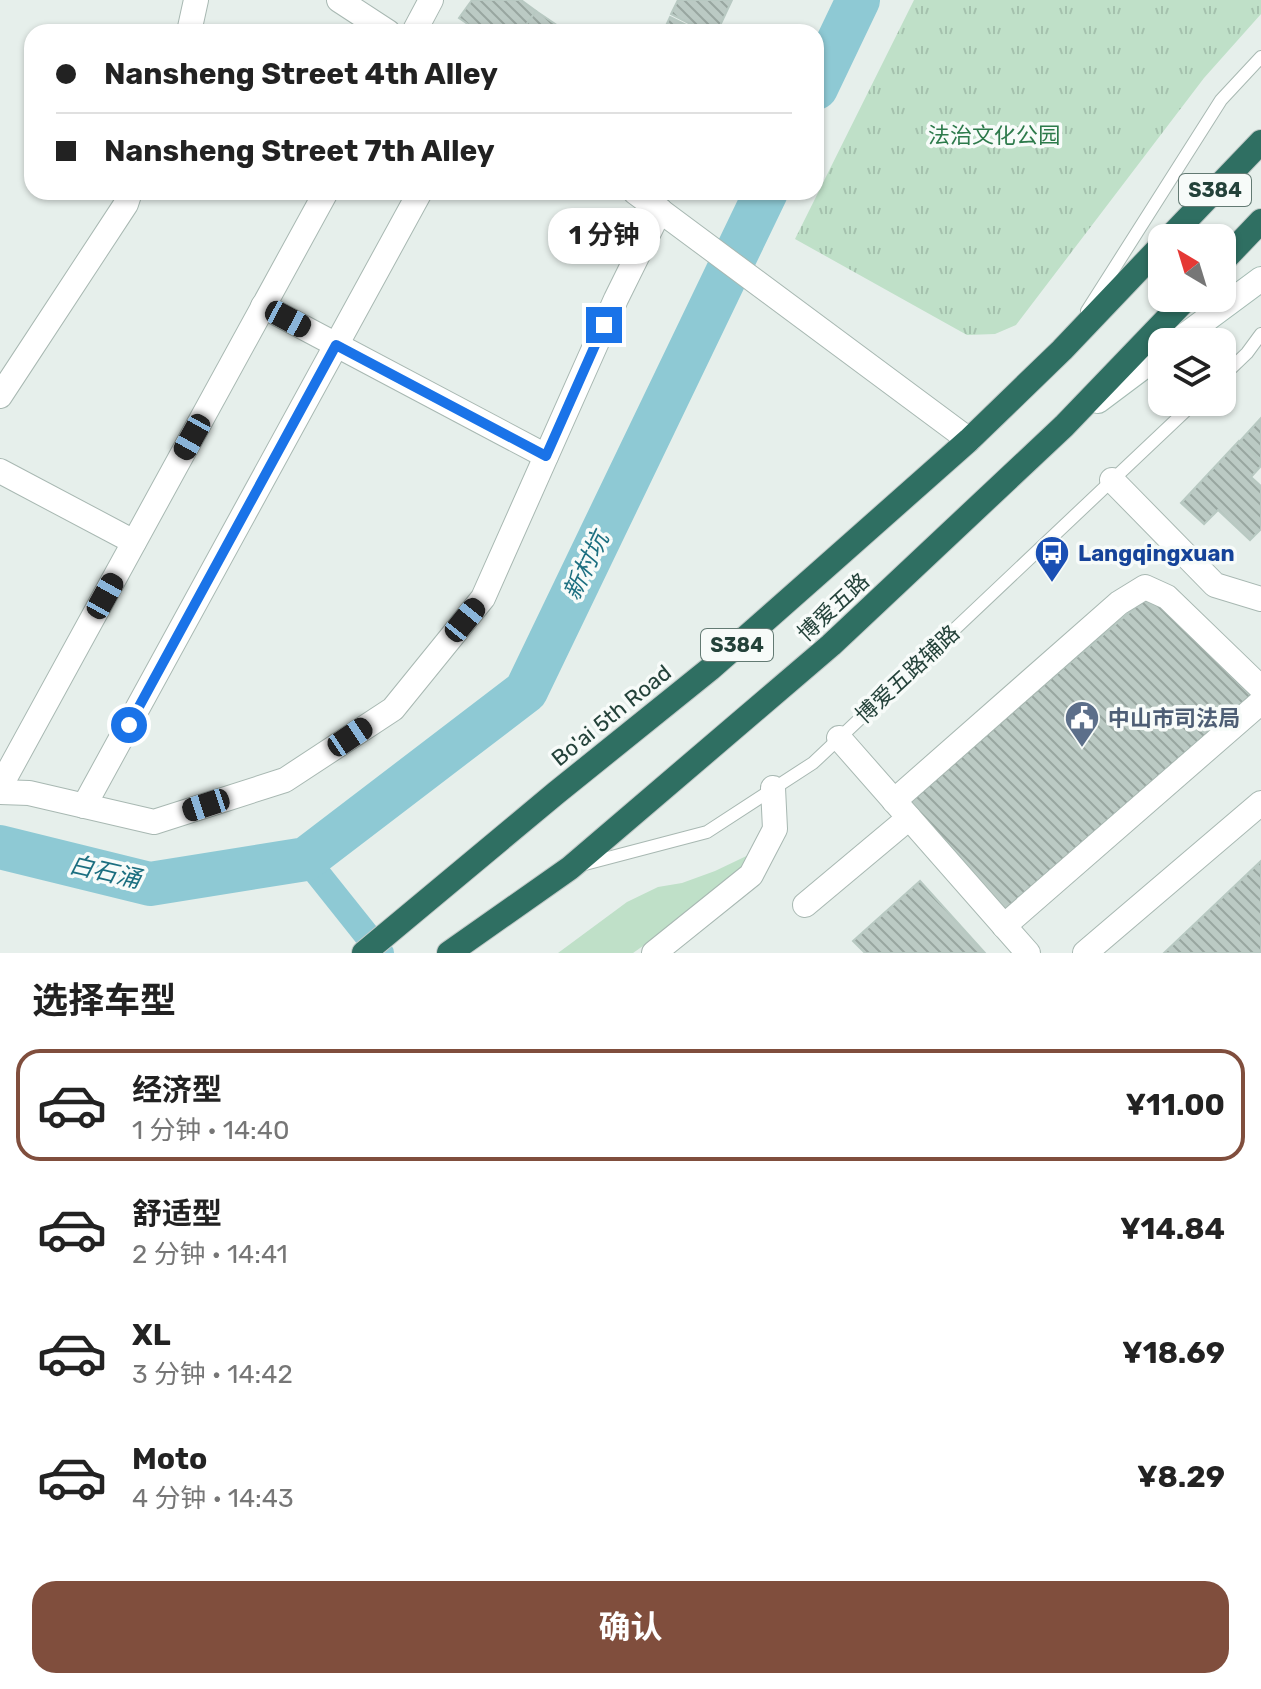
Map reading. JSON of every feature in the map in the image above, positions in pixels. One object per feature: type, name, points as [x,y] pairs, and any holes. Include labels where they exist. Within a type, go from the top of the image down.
[{"type":"highway","name":"S384","points":[[1182,224],[1261,142]]},
{"type":"highway","name":"S384","points":[[1236,247],[1261,221]]},
{"type":"highway","name":"S384","points":[[1062,350],[1148,260]]},
{"type":"highway","name":"博爱五路","points":[[458,951],[570,868],[831,645],[1064,426],[1174,312]]},
{"type":"highway","name":"Bo'ai 5th Road","points":[[364,953],[710,669],[969,440],[1062,350]]},
{"type":"street","points":[[191,24],[196,0]]},
{"type":"street","points":[[339,0],[376,24]]},
{"type":"street","points":[[418,24],[431,0]]},
{"type":"street","points":[[0,396],[127,200]]},
{"type":"street","points":[[322,200],[0,789],[154,822],[285,780],[393,709],[483,598],[616,299],[660,210]]},
{"type":"street","points":[[84,806],[416,200]]},
{"type":"street","points":[[646,200],[969,440]]},
{"type":"street","points":[[1195,328],[1261,279]]},
{"type":"street","points":[[263,306],[546,456]]},
{"type":"street","points":[[1064,426],[1148,363]]},
{"type":"street","points":[[0,471],[134,542]]},
{"type":"street","points":[[1112,480],[1215,585],[1261,599]]},
{"type":"street","points":[[805,905],[1119,603],[1145,587],[1167,597],[1261,688]]},
{"type":"street","points":[[1004,926],[1261,702]]},
{"type":"street","points":[[839,738],[1028,953]]},
{"type":"street","points":[[654,953],[751,875],[775,829],[773,788]]},
{"type":"street","points":[[1085,953],[1261,803]]},
{"type":"lane","points":[[1062,350],[1221,100],[1261,57]]},
{"type":"lane","points":[[1236,364],[1261,334]]},
{"type":"lane","name":"博爱五路辅路","points":[[570,868],[707,832],[813,763],[1180,416]]},
{"type":"green space","name":"法治文化公园","points":[[914,0],[1261,0],[1261,14],[1204,78],[1016,325],[995,334],[967,335],[795,239],[814,200],[824,200],[824,181]]},
{"type":"green space","points":[[759,850],[748,872],[633,953],[558,953],[627,902],[658,887],[682,883],[715,871]]},
{"type":"building","points":[[472,0],[521,0],[536,11],[527,24],[468,24],[459,18]]},
{"type":"building","points":[[678,0],[732,0],[721,24],[690,24],[671,14]]},
{"type":"building","points":[[536,11],[555,24],[527,24]]},
{"type":"building","points":[[670,17],[684,24],[667,24]]},
{"type":"building","points":[[1261,418],[1261,460],[1240,441]]},
{"type":"building","points":[[1239,441],[1261,461],[1261,466],[1251,477],[1261,486],[1261,529],[1250,540],[1218,510],[1204,524],[1181,503]]},
{"type":"building","name":"中山市司法局","points":[[1144,600],[1162,605],[1256,697],[1004,913],[907,801]]},
{"type":"building","points":[[1261,861],[1261,953],[1164,953]]},
{"type":"building","points":[[920,881],[985,953],[865,953],[853,941]]},
{"type":"waterway","name":"新村坑","points":[[824,71],[858,0]]},
{"type":"waterway","name":"新村坑","points":[[0,847],[150,884],[306,859],[526,691],[762,200]]},
{"type":"waterway","points":[[306,859],[381,953]]},
{"type":"place","name":"Langqingxuan","points":[[1052,584]]},
{"type":"place","name":"中山市司法局","points":[[1082,749]]},
{"type":"route","points":[[129,725],[336,345],[546,456],[604,325]]},
{"type":"water label","name":"白石涌","points":[[105,872]]}]
